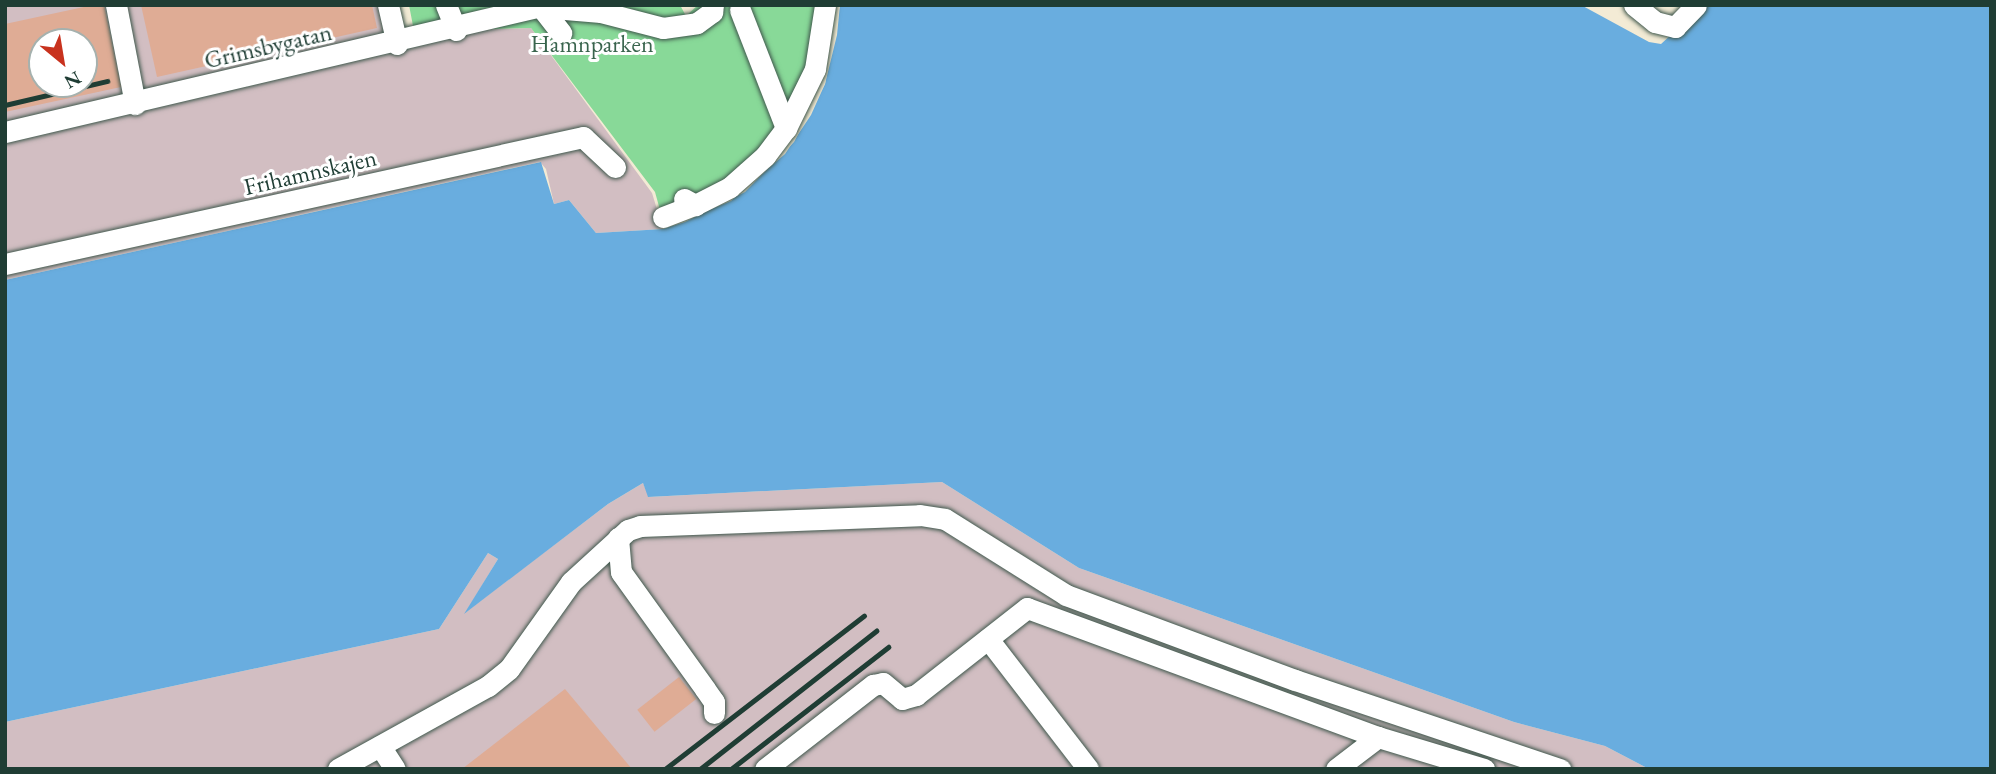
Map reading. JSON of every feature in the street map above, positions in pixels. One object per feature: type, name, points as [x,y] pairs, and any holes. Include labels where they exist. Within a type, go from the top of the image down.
[{"type":"street","points":[[116,5],[135,104]]},
{"type":"street","points":[[388,5],[397,44]]},
{"type":"street","points":[[446,5],[456,30]]},
{"type":"street","name":"Grimsbygatan","points":[[5,132],[397,44],[543,6],[601,12],[663,28],[697,23],[712,12],[713,5]]},
{"type":"street","points":[[663,216],[748,172],[786,128],[815,69],[825,5]]},
{"type":"street","points":[[1634,5],[1655,22],[1675,27],[1696,5]]},
{"type":"street","points":[[543,6],[561,33]]},
{"type":"street","points":[[740,10],[786,128]]},
{"type":"street","name":"Frihamnskajen","points":[[5,264],[583,137],[615,167]]},
{"type":"street","points":[[338,769],[488,687],[509,669],[571,582],[618,538],[640,526],[920,515],[946,519],[1066,595],[1295,680],[1560,769]]},
{"type":"street","points":[[618,538],[625,580],[705,688],[714,702],[714,713]]},
{"type":"street","points":[[765,769],[873,685],[883,683],[902,699],[916,695],[1027,608],[1378,737],[1484,769]]},
{"type":"street","points":[[988,639],[1088,769]]},
{"type":"street","points":[[1336,769],[1378,737]]},
{"type":"street","points":[[380,746],[395,769]]},
{"type":"shaded area","points":[[5,5],[384,5],[390,33],[531,28],[652,193],[663,229],[596,233],[569,200],[554,204],[546,169],[540,162],[5,280]]},
{"type":"shaded area","points":[[942,482],[1079,568],[1514,722],[1605,746],[1649,769],[5,769],[5,722],[439,629],[488,553],[498,559],[466,612],[608,504],[643,483],[649,497]]},
{"type":"green space","name":"Hamnparken","points":[[409,5],[680,5],[686,16],[698,5],[833,5],[768,164],[660,210],[655,192],[531,28],[414,31]]},
{"type":"water","points":[[840,5],[1581,5],[1649,42],[1661,44],[1704,5],[1991,5],[1991,769],[1649,769],[1605,746],[1514,722],[1079,568],[942,482],[648,497],[643,483],[608,504],[464,614],[498,559],[488,553],[439,629],[5,722],[5,280],[541,162],[554,204],[569,200],[596,233],[663,229],[685,222],[745,192],[794,142],[825,84]]},
{"type":"pier","points":[[836,5],[840,5],[837,35],[825,84],[811,115],[785,154],[731,201],[663,229],[743,189],[783,151],[808,113],[822,83]]},
{"type":"building","points":[[104,5],[121,87],[98,92],[98,28],[28,28],[28,98],[70,98],[5,112],[5,24]]},
{"type":"building","points":[[141,5],[372,5],[377,28],[157,77]]},
{"type":"building","points":[[679,677],[696,699],[654,732],[637,710]]},
{"type":"building","points":[[565,689],[632,769],[462,769]]},
{"type":"railway","points":[[5,105],[107,81]]},
{"type":"railway","points":[[665,769],[864,616]]},
{"type":"railway","points":[[700,769],[876,631]]},
{"type":"railway","points":[[731,769],[888,647]]}]
